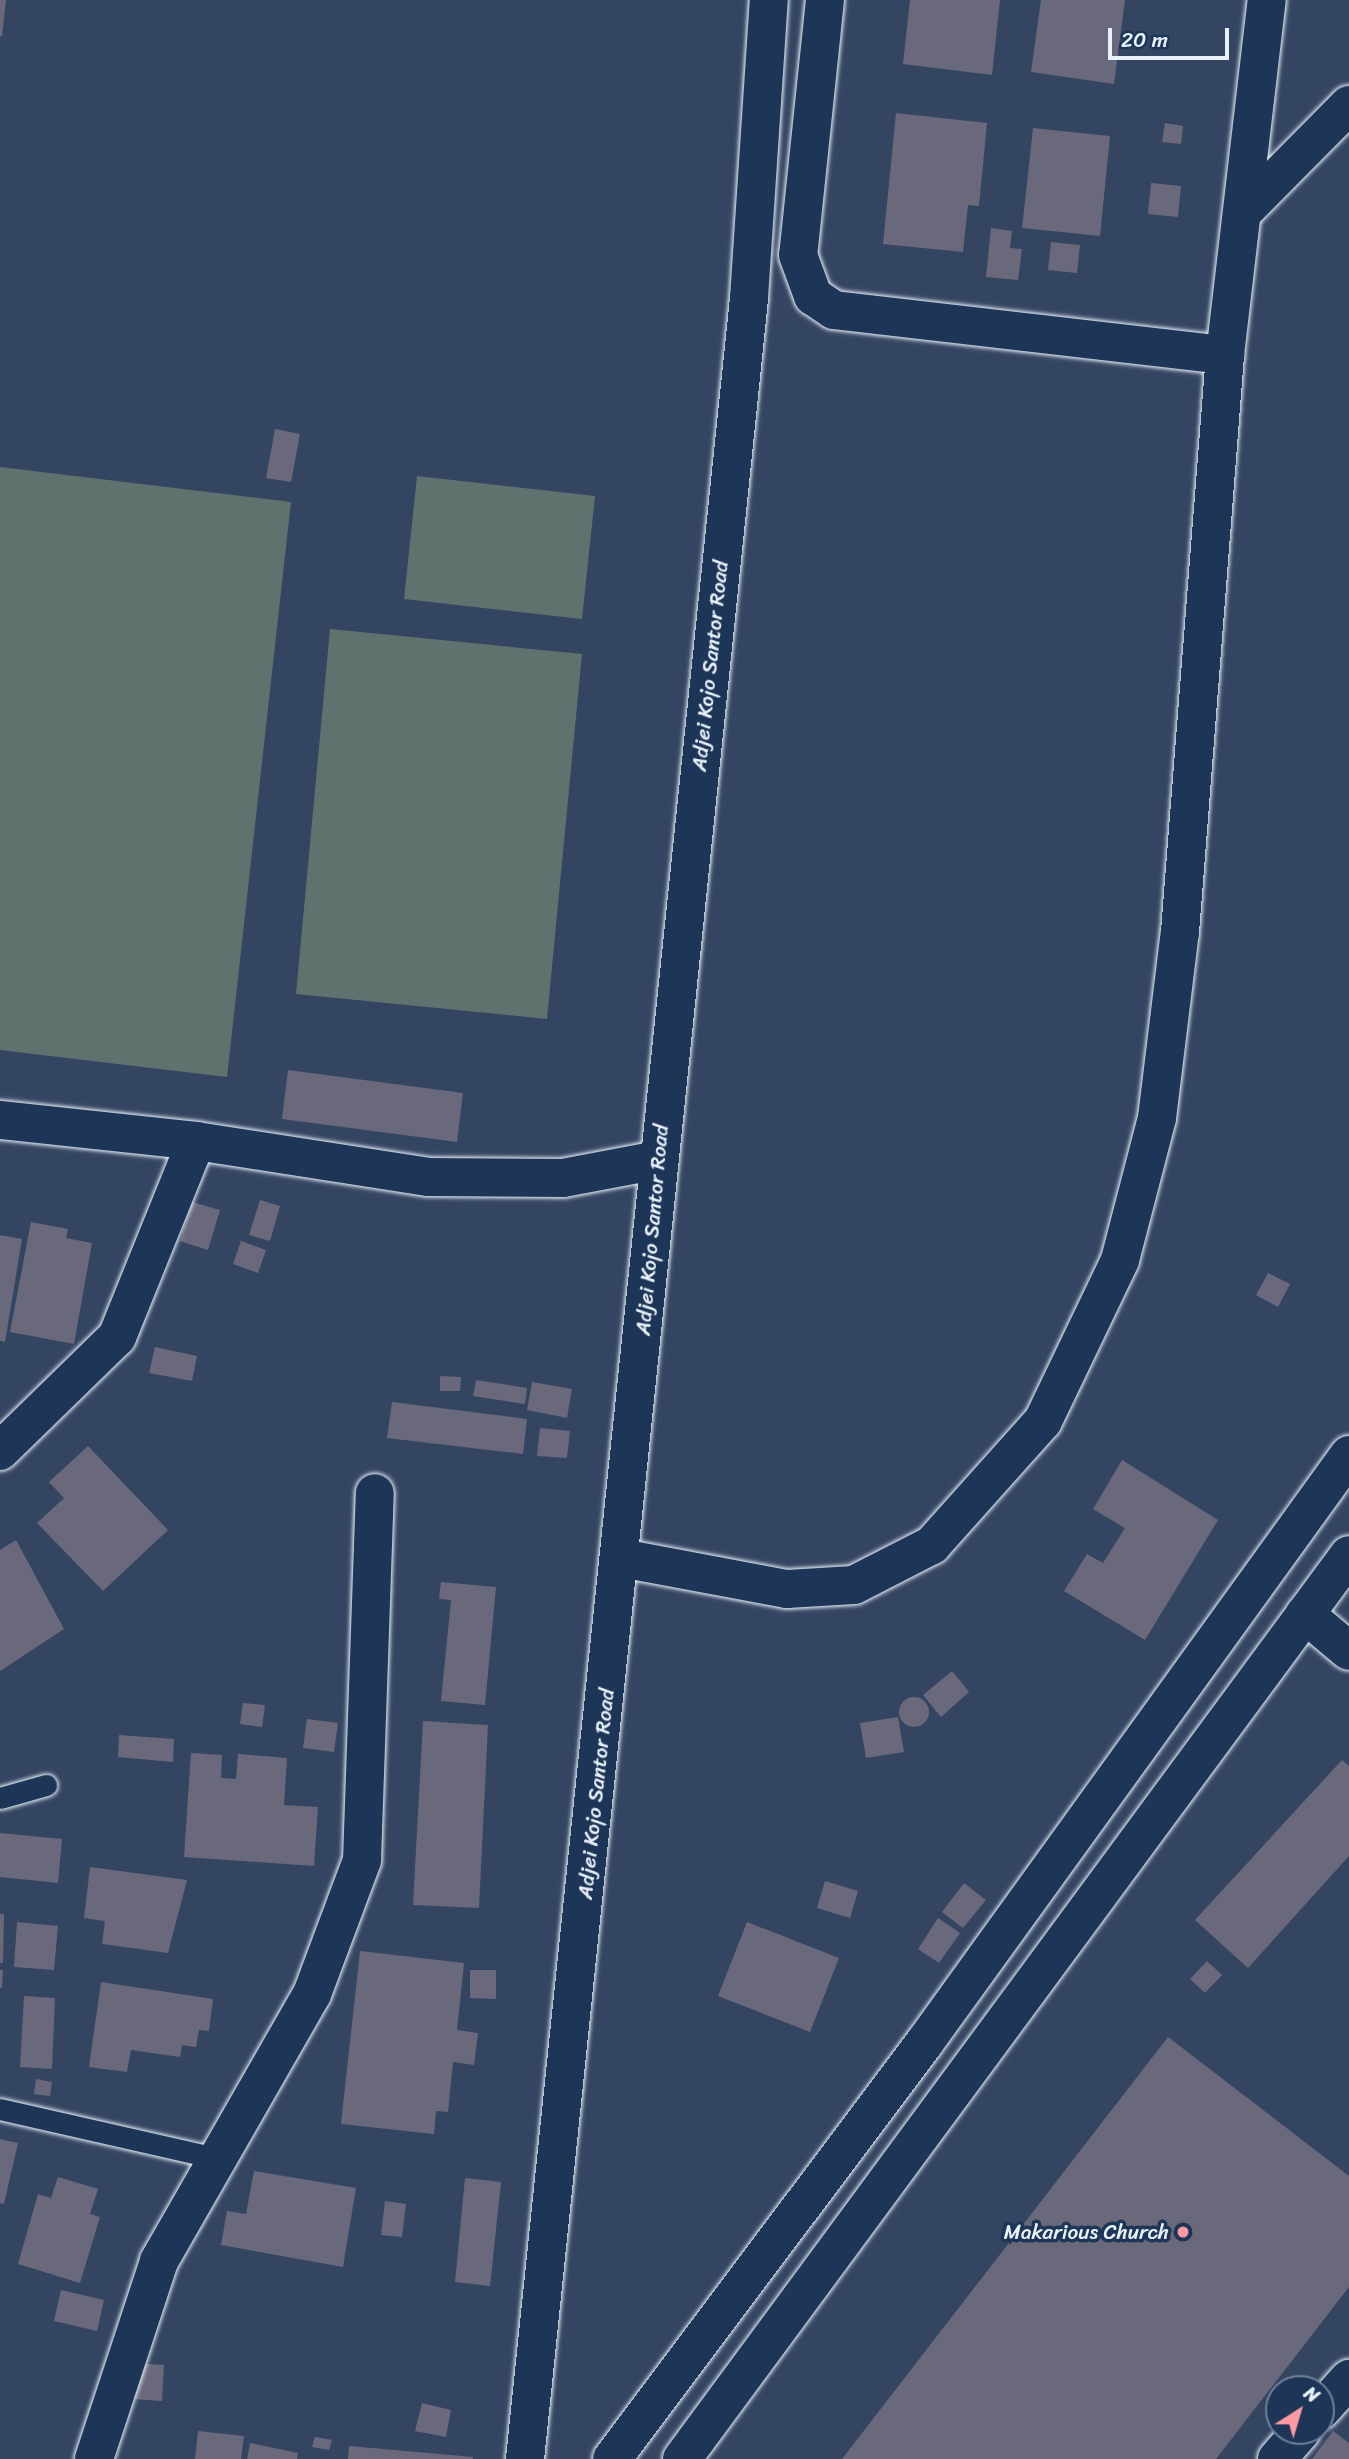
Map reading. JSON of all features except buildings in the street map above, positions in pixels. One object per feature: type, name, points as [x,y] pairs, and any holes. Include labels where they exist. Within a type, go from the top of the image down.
[{"type":"street","name":"Adjei Kojo Santor Road","points":[[525,2459],[621,1558],[658,1160],[749,298],[769,0]]},
{"type":"street","points":[[825,0],[798,255],[813,296],[834,310],[1225,355]]},
{"type":"street","points":[[621,1558],[787,1589],[854,1585],[932,1545],[1043,1421],[1120,1260],[1157,1118],[1180,932],[1225,355],[1247,208],[1267,0]]},
{"type":"street","points":[[1247,208],[1349,105]]},
{"type":"street","points":[[0,1121],[196,1141],[429,1177],[563,1178],[658,1160]]},
{"type":"street","points":[[0,1451],[117,1337],[196,1141]]},
{"type":"street","points":[[612,2459],[925,2042],[1349,1455]]},
{"type":"street","points":[[94,2459],[159,2261],[215,2158],[312,1994],[362,1860],[375,1493]]},
{"type":"street","points":[[682,2459],[1349,1555]]},
{"type":"street","points":[[1305,1614],[1349,1651]]},
{"type":"street","points":[[1335,2394],[1349,2379]]},
{"type":"street","points":[[1277,2459],[1289,2445]]},
{"type":"lane","points":[[0,1798],[46,1786]]},
{"type":"lane","points":[[0,2109],[215,2158]]},
{"type":"green space","points":[[0,467],[291,502],[227,1077],[0,1050]]},
{"type":"green space","points":[[417,476],[595,496],[582,619],[404,599]]},
{"type":"green space","points":[[330,629],[582,654],[547,1019],[296,994]]},
{"type":"place","name":"Makarious Church","points":[[1183,2232]]}]
